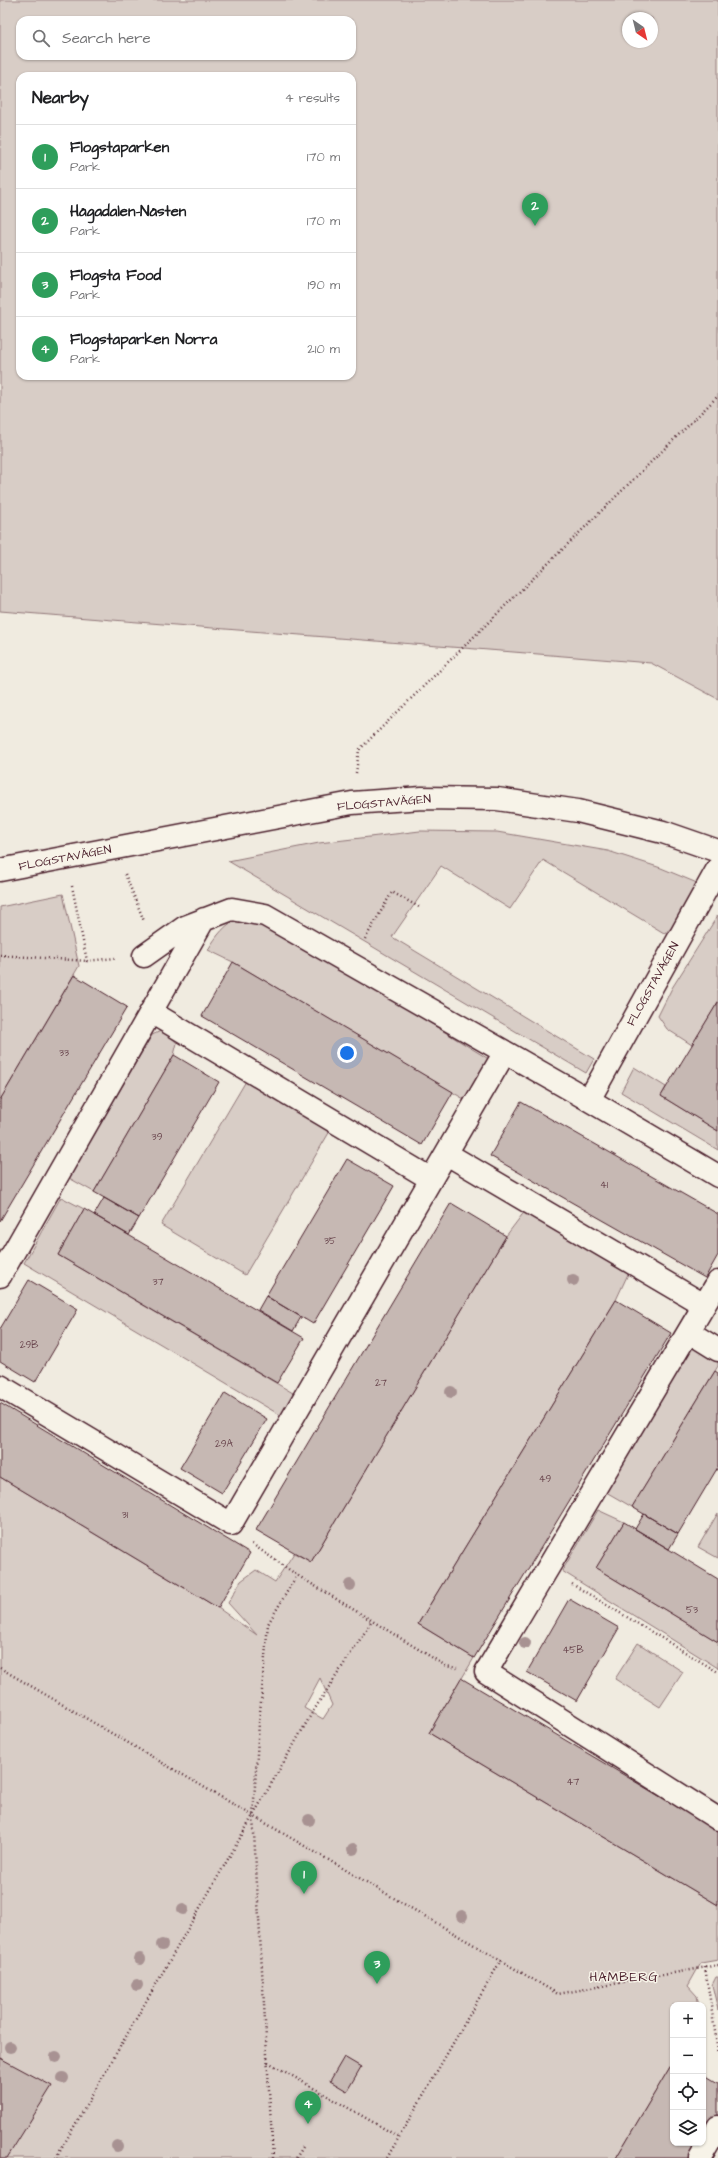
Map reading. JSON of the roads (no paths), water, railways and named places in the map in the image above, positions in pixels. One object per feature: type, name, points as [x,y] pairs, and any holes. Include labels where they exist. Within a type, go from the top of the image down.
[{"type":"street","name":"FLOGSTAVÄGEN","points":[[0,870],[352,803],[422,798],[497,798],[578,810],[663,832],[718,851]]},
{"type":"street","name":"FLOGSTAVÄGEN","points":[[589,1100],[718,868]]},
{"type":"street","points":[[144,956],[185,927],[232,909],[265,915],[589,1100],[718,1176]]},
{"type":"street","points":[[0,1276],[204,919]]},
{"type":"street","points":[[151,1012],[431,1179]]},
{"type":"street","points":[[0,1386],[231,1524],[505,1052]]},
{"type":"street","points":[[447,1154],[704,1305]]},
{"type":"street","points":[[718,1282],[486,1672],[718,1819]]},
{"type":"street","points":[[689,1332],[718,1350]]},
{"type":"street","points":[[700,2158],[718,2127]]},
{"type":"place","name":"Hågadalen-Nåsten","points":[[535,226]]},
{"type":"place","name":"Flogstaparken","points":[[304,1894]]},
{"type":"place","name":"Flogsta Food","points":[[377,1984]]},
{"type":"place","name":"Flogstaparken Norra","points":[[308,2124]]},
{"type":"district","name":"HAMBERG","points":[[624,1977]]}]
